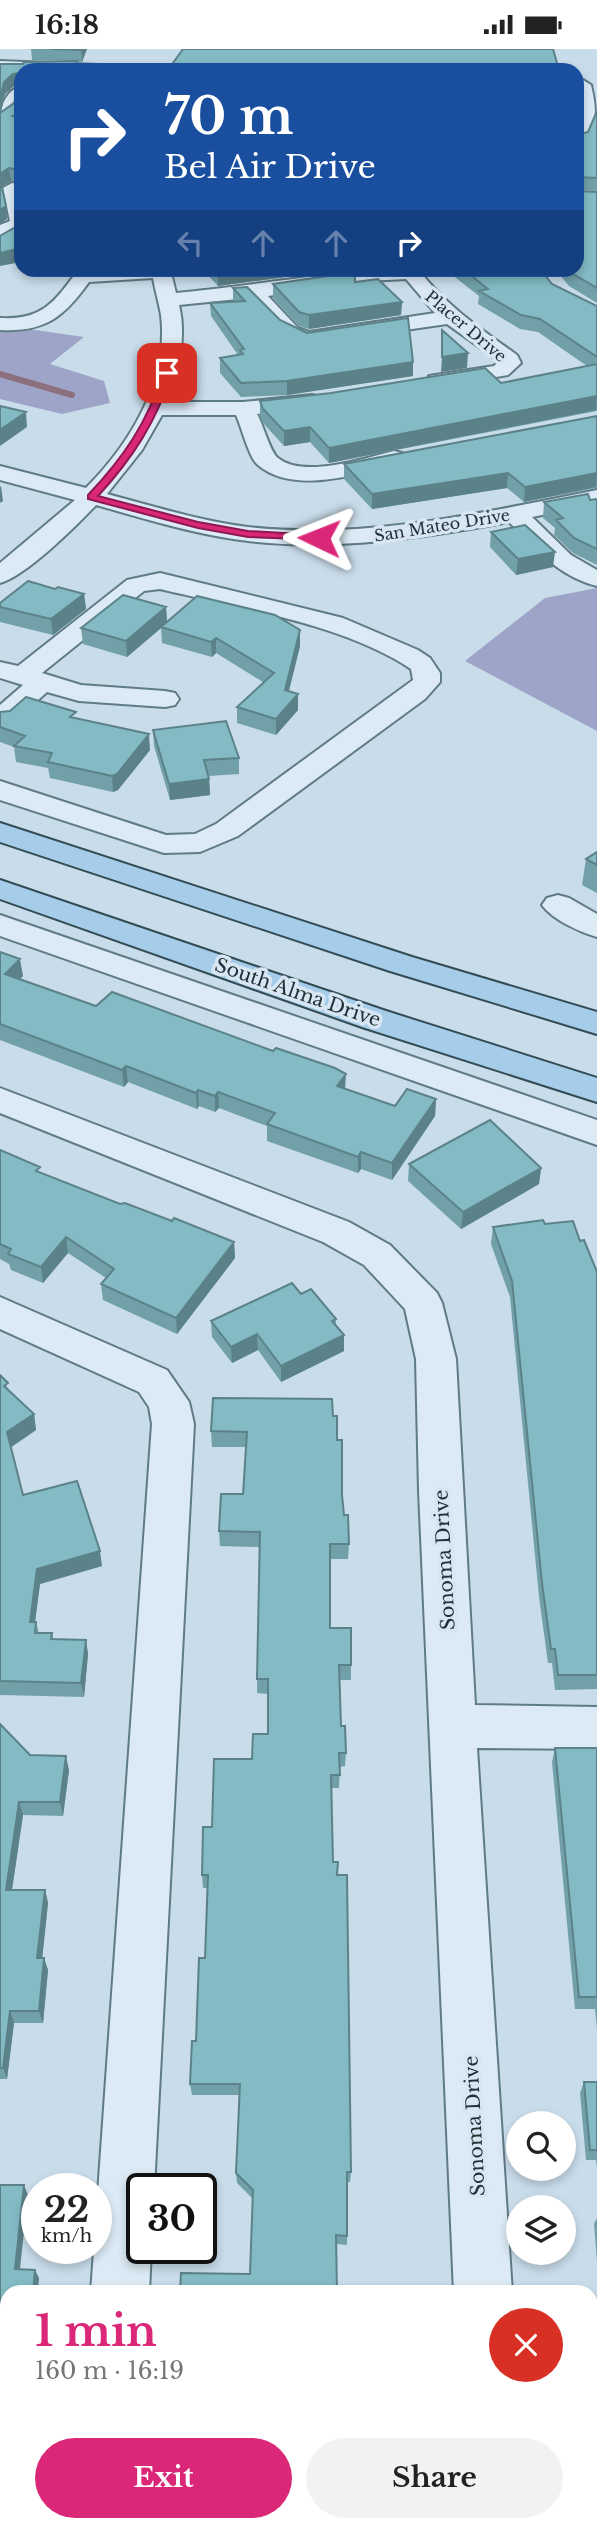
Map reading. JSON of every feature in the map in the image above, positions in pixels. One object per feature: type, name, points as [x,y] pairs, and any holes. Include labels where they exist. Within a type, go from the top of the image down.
[{"type":"main road","points":[[0,832],[401,964],[597,1023]]},
{"type":"main road","name":"South Alma Drive","points":[[0,889],[374,1019],[597,1090]]},
{"type":"street","points":[[584,130],[592,115],[586,82]]},
{"type":"street","points":[[0,324],[30,324],[44,320],[64,305],[83,277]]},
{"type":"street","points":[[0,575],[36,549],[92,497],[115,472],[156,408],[172,352],[173,325],[162,277]]},
{"type":"street","points":[[266,277],[277,289]]},
{"type":"street","points":[[169,300],[253,292],[354,277]]},
{"type":"street","name":"Placer Drive","points":[[414,277],[429,297],[451,317],[506,355],[510,363],[501,371],[422,384]]},
{"type":"street","points":[[253,292],[291,332],[301,337],[315,338],[451,317]]},
{"type":"street","points":[[156,408],[243,409],[288,406],[328,399]]},
{"type":"street","points":[[243,409],[254,429],[265,460],[285,471],[316,474],[411,455]]},
{"type":"street","name":"San Mateo Drive","points":[[0,473],[198,525],[248,534],[294,538],[345,538],[414,532],[597,497]]},
{"type":"street","points":[[515,513],[563,562],[585,575],[597,578]]},
{"type":"street","points":[[0,719],[21,676],[136,585],[160,581],[334,624],[409,656],[421,664],[426,673],[426,682],[415,693],[221,834],[200,843],[164,844],[0,790]]},
{"type":"street","points":[[21,676],[79,693],[165,699]]},
{"type":"street","points":[[558,905],[597,927]]},
{"type":"street","points":[[0,925],[597,1133]]},
{"type":"street","name":"Sonoma Drive","points":[[0,1100],[336,1231],[377,1255],[423,1303],[436,1359],[483,2285]]},
{"type":"street","points":[[0,1312],[153,1381],[169,1402],[173,1424],[120,2285]]},
{"type":"street","points":[[453,1726],[597,1728]]},
{"type":"shaded area","points":[[0,325],[84,337],[50,364],[104,381],[110,403],[62,414],[0,399]]},
{"type":"shaded area","points":[[597,588],[597,731],[465,661],[545,598]]},
{"type":"building","points":[[183,49],[553,49],[557,63],[173,63]]},
{"type":"building","points":[[77,61],[76,63],[24,62]]},
{"type":"building","points":[[0,64],[14,64],[14,74],[4,82],[0,99]]},
{"type":"building","points":[[14,103],[14,169],[9,168],[0,174],[0,113]]},
{"type":"building","points":[[597,111],[597,178],[584,177],[584,133],[588,132]]},
{"type":"building","points":[[0,178],[6,206],[0,210]]},
{"type":"building","points":[[584,191],[597,192],[597,288],[578,277],[584,277]]},
{"type":"building","points":[[14,228],[14,250],[0,253],[0,236]]},
{"type":"building","points":[[321,277],[355,277],[355,282],[378,279],[402,302],[309,315],[299,312],[273,284]]},
{"type":"building","points":[[473,277],[546,277],[552,284],[597,306],[597,357],[540,319],[521,315],[479,291],[488,289]]},
{"type":"building","points":[[247,287],[280,320],[307,333],[408,318],[413,362],[287,381],[241,383],[220,358],[243,354],[240,350],[244,349],[210,303],[245,301],[233,288]]},
{"type":"building","points":[[442,330],[468,353],[442,357]]},
{"type":"building","points":[[597,364],[597,396],[329,448],[310,427],[284,431],[263,409],[260,401],[331,393],[485,368],[501,383]]},
{"type":"building","points":[[0,406],[26,412],[0,430]]},
{"type":"building","points":[[597,416],[597,473],[525,487],[508,473],[372,494],[344,464]]},
{"type":"building","points":[[588,494],[590,500],[597,499],[597,549],[574,538],[556,520],[563,518],[544,502]]},
{"type":"building","points":[[525,525],[555,552],[518,559],[491,532]]},
{"type":"building","points":[[28,581],[84,594],[51,619],[0,607],[0,603]]},
{"type":"building","points":[[123,595],[166,607],[126,641],[81,628]]},
{"type":"building","points":[[197,596],[275,615],[300,630],[285,690],[298,694],[276,719],[237,707],[274,673],[216,638],[211,642],[161,627]]},
{"type":"building","points":[[26,697],[76,712],[70,717],[149,734],[117,774],[112,776],[48,762],[52,753],[14,746],[25,736],[0,727],[0,712],[10,711]]},
{"type":"building","points":[[226,721],[239,758],[204,760],[209,779],[169,784],[153,730]]},
{"type":"building","points":[[597,852],[597,865],[586,859]]},
{"type":"building","points":[[0,952],[20,959],[5,974],[96,1006],[112,992],[273,1051],[276,1048],[335,1068],[346,1074],[337,1086],[395,1106],[407,1089],[436,1099],[392,1163],[361,1152],[358,1157],[267,1124],[275,1113],[218,1092],[215,1096],[198,1090],[196,1093],[126,1066],[122,1070],[0,1024]]},
{"type":"building","points":[[490,1120],[541,1168],[463,1212],[409,1164]]},
{"type":"building","points":[[0,1150],[40,1167],[36,1171],[120,1204],[125,1203],[172,1221],[174,1218],[234,1242],[176,1318],[101,1284],[114,1269],[66,1237],[41,1267],[8,1254],[11,1249],[0,1244]]},
{"type":"building","points":[[543,1220],[545,1224],[573,1221],[580,1241],[584,1240],[597,1272],[597,1675],[558,1675],[555,1649],[551,1649],[512,1281],[493,1227]]},
{"type":"building","points":[[292,1283],[301,1294],[311,1289],[336,1319],[332,1321],[344,1335],[281,1366],[257,1334],[231,1347],[211,1321]]},
{"type":"building","points":[[0,1375],[8,1383],[4,1386],[34,1414],[7,1432],[23,1495],[77,1481],[100,1551],[37,1569],[30,1622],[36,1622],[35,1633],[52,1633],[51,1639],[86,1640],[81,1683],[0,1681]]},
{"type":"building","points":[[213,1398],[332,1399],[333,1416],[337,1416],[337,1440],[342,1440],[342,1495],[344,1515],[348,1515],[349,1544],[330,1544],[330,1628],[351,1628],[351,1665],[339,1665],[341,1726],[345,1726],[346,1753],[339,1753],[340,1775],[331,1775],[333,1862],[338,1862],[337,1875],[347,1875],[351,2172],[347,2172],[347,2236],[336,2235],[337,2285],[180,2285],[181,2273],[250,2274],[253,2190],[236,2173],[240,2084],[190,2084],[192,2041],[196,2041],[199,1958],[205,1958],[208,1875],[202,1875],[203,1827],[212,1827],[214,1759],[252,1759],[253,1734],[268,1734],[268,1679],[257,1679],[260,1532],[219,1531],[221,1494],[243,1494],[247,1432],[211,1431]]},
{"type":"building","points":[[0,1724],[30,1755],[66,1756],[60,1802],[19,1802],[6,1890],[45,1890],[37,1958],[44,1958],[39,2011],[10,2011],[3,2068],[0,2068]]},
{"type":"building","points":[[555,1748],[597,1748],[597,1997],[579,1997]]},
{"type":"building","points":[[584,2082],[597,2082],[597,2150],[590,2150]]},
{"type":"building","points":[[0,2185],[21,2185],[15,2269],[35,2270],[34,2285],[0,2285]]},
{"type":"waterway","points":[[0,374],[72,395]]},
{"type":"route","points":[[167,373],[156,408],[141,436],[115,472],[92,497],[198,525],[248,534],[319,538]]}]
